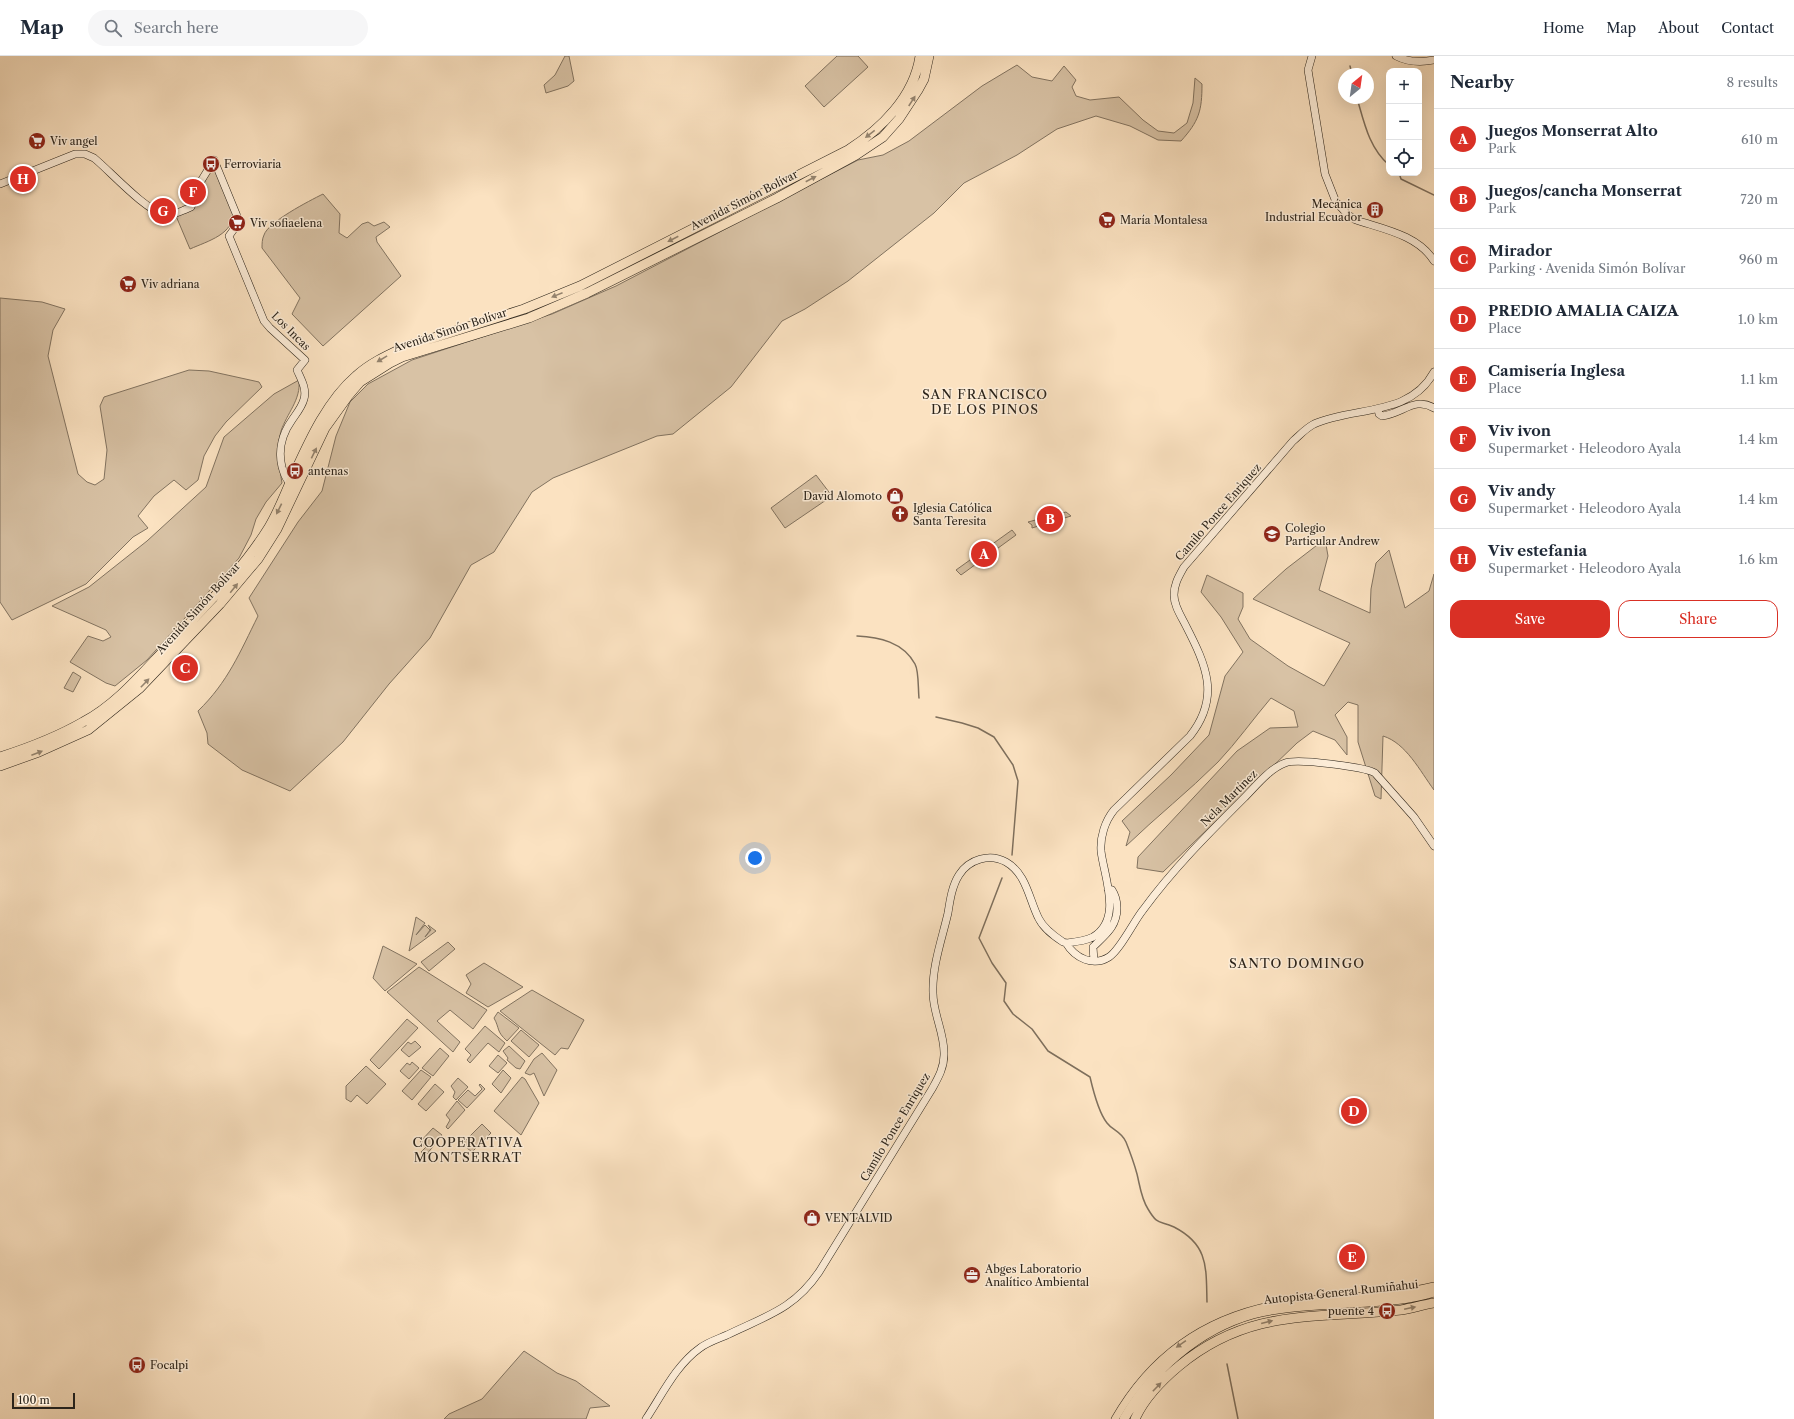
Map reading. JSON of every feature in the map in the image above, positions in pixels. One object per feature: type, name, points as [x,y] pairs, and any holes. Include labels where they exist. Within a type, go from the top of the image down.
[{"type":"highway","name":"Avenida Simón Bolívar","points":[[0,757],[33,746],[83,722],[105,707],[134,682],[208,603],[252,552],[271,524],[290,483],[330,406],[356,375],[389,354],[406,347],[524,309],[580,286],[848,150],[874,132],[901,101],[915,76],[920,56]]},
{"type":"highway","name":"Avenida Simón Bolívar","points":[[0,766],[39,752],[88,730],[140,688],[209,616],[258,559],[277,529],[325,428],[360,382],[402,357],[530,318],[587,293],[777,198],[856,155],[883,137],[899,119],[924,79],[929,56]]},
{"type":"highway","name":"Autopista General Rumiñahui","points":[[1124,1419],[1139,1394],[1151,1379],[1179,1354],[1223,1326],[1252,1314],[1302,1306],[1385,1301],[1434,1292]]},
{"type":"highway","name":"Autopista General Rumiñahui","points":[[1135,1419],[1148,1397],[1188,1358],[1228,1335],[1252,1326],[1306,1315],[1403,1309],[1434,1303]]},
{"type":"main road","points":[[1312,56],[1308,70],[1310,85],[1325,174],[1336,202],[1356,220],[1414,240],[1428,252],[1434,260]]},
{"type":"main road","points":[[1396,56],[1410,61],[1434,60]]},
{"type":"main road","name":"Los Incas","points":[[0,184],[74,154],[85,154],[94,158],[149,206],[164,214],[178,213],[191,207],[201,181],[214,160],[238,216],[234,229],[228,236],[264,321],[305,360],[297,370],[305,391],[304,400],[300,410],[285,432],[279,457],[285,478],[290,483]]},
{"type":"main road","name":"Camilo Ponce Enrìquez","points":[[646,1419],[684,1363],[694,1352],[792,1303],[807,1289],[932,1089],[942,1069],[944,1055],[943,1039],[933,995],[934,971],[954,885],[963,870],[972,862],[983,858],[997,859],[1010,865],[1020,875],[1039,920],[1052,934],[1066,943],[1093,937],[1104,926],[1109,913],[1108,889],[1101,850],[1104,829],[1108,819],[1114,810],[1190,736],[1199,724],[1207,703],[1208,683],[1206,668],[1174,599],[1174,589],[1179,576],[1191,558],[1303,431],[1322,422],[1392,405],[1416,392],[1425,385],[1434,372]]},
{"type":"main road","points":[[1378,409],[1379,414],[1382,416],[1389,416],[1419,403],[1426,404],[1434,408]]},
{"type":"main road","name":"Nela Martínez","points":[[1094,961],[1102,960],[1112,955],[1164,881],[1268,774],[1287,762],[1339,765],[1367,769],[1375,773],[1414,817],[1434,846]]},
{"type":"main road","points":[[1066,943],[1072,953],[1078,957],[1094,961],[1093,947],[1110,931],[1117,917],[1115,894],[1112,890],[1108,889]]},
{"type":"main road","points":[[1116,1419],[1134,1390],[1162,1359],[1181,1343],[1227,1317],[1269,1305],[1300,1301],[1400,1294],[1434,1286]]},
{"type":"shaded area","points":[[565,56],[569,56],[574,81],[568,86],[546,93],[544,85],[555,75]]},
{"type":"shaded area","points":[[837,56],[858,56],[868,67],[824,107],[805,86]]},
{"type":"shaded area","points":[[1017,65],[1032,77],[1052,81],[1064,66],[1076,80],[1072,87],[1076,96],[1090,100],[1119,97],[1143,120],[1158,131],[1174,133],[1187,123],[1193,103],[1195,78],[1202,84],[1200,109],[1196,121],[1181,141],[1158,140],[1130,126],[1096,116],[1057,129],[1017,155],[964,183],[934,213],[848,281],[805,309],[782,321],[731,387],[673,434],[657,436],[553,478],[532,492],[494,552],[471,565],[430,638],[389,684],[343,742],[290,791],[242,770],[208,744],[207,733],[198,711],[218,689],[239,654],[258,616],[249,598],[298,522],[322,491],[336,436],[350,402],[368,384],[412,360],[552,314],[616,286],[858,160],[883,155],[909,141],[982,86]]},
{"type":"shaded area","points":[[212,167],[215,167],[233,211],[232,219],[230,226],[219,236],[190,249],[176,216],[191,209]]},
{"type":"shaded area","points":[[323,194],[340,214],[339,233],[347,238],[362,224],[368,222],[374,226],[384,222],[390,227],[376,237],[377,242],[401,276],[323,346],[292,314],[300,298],[262,248],[262,240],[267,230],[273,224],[290,212]]},
{"type":"shaded area","points":[[0,298],[42,302],[65,309],[53,330],[48,356],[78,474],[87,482],[95,485],[104,479],[107,450],[100,406],[104,397],[189,370],[209,371],[259,382],[262,387],[226,422],[215,436],[204,456],[198,480],[186,490],[174,480],[154,496],[138,516],[148,528],[133,537],[86,584],[12,620],[0,602]]},
{"type":"shaded area","points":[[299,380],[296,400],[279,438],[278,457],[282,483],[266,502],[256,519],[251,535],[239,558],[147,660],[115,686],[106,683],[70,662],[88,636],[103,641],[111,637],[106,630],[52,606],[89,587],[147,541],[206,487],[224,437],[274,394]]},
{"type":"shaded area","points":[[816,475],[832,496],[785,528],[771,508]]},
{"type":"shaded area","points":[[1066,512],[1071,516],[1032,528],[1032,525],[1028,522]]},
{"type":"shaded area","points":[[1012,530],[1016,535],[961,575],[956,570]]},
{"type":"shaded area","points":[[1325,539],[1328,556],[1319,590],[1370,613],[1371,589],[1376,563],[1389,550],[1405,608],[1429,591],[1434,574],[1434,790],[1406,751],[1399,745],[1383,736],[1381,799],[1375,796],[1358,742],[1358,705],[1348,702],[1335,715],[1347,737],[1347,755],[1335,740],[1313,731],[1297,743],[1163,872],[1137,868],[1138,857],[1237,751],[1270,728],[1298,727],[1294,711],[1271,698],[1232,747],[1218,762],[1126,846],[1130,832],[1122,821],[1171,775],[1209,735],[1225,676],[1243,652],[1221,617],[1201,592],[1207,575],[1243,593],[1243,607],[1238,619],[1250,639],[1288,666],[1324,686],[1350,643],[1253,599],[1286,569]]},
{"type":"shaded area","points":[[73,672],[81,677],[73,692],[64,688]]},
{"type":"shaded area","points":[[416,917],[425,923],[416,935],[425,925],[430,930],[425,937],[431,930],[428,925],[436,931],[409,951]]},
{"type":"shaded area","points":[[448,942],[455,949],[429,971],[421,962]]},
{"type":"shaded area","points":[[383,946],[417,964],[385,991],[373,978]]},
{"type":"shaded area","points":[[484,963],[523,987],[488,1007],[466,993],[471,984],[466,975]]},
{"type":"shaded area","points":[[419,967],[487,1010],[473,1029],[450,1010],[437,1021],[460,1042],[453,1052],[387,992]]},
{"type":"shaded area","points":[[532,990],[584,1020],[568,1049],[561,1048],[555,1055],[500,1011]]},
{"type":"shaded area","points":[[498,1012],[519,1028],[507,1041],[500,1032],[494,1018]]},
{"type":"shaded area","points":[[407,1019],[418,1028],[379,1069],[370,1060]]},
{"type":"shaded area","points":[[485,1026],[505,1043],[499,1052],[488,1043],[470,1063],[467,1060],[471,1055],[465,1049]]},
{"type":"shaded area","points":[[521,1030],[539,1045],[529,1057],[511,1041]]},
{"type":"shaded area","points":[[415,1041],[421,1047],[409,1057],[401,1050],[408,1042],[411,1044]]},
{"type":"shaded area","points":[[509,1046],[525,1061],[520,1069],[516,1068],[507,1060],[508,1058],[503,1051]]},
{"type":"shaded area","points":[[440,1048],[449,1056],[433,1076],[422,1068]]},
{"type":"shaded area","points":[[542,1053],[557,1070],[544,1096],[534,1073],[530,1075],[525,1073],[534,1059]]},
{"type":"shaded area","points":[[498,1055],[507,1063],[498,1073],[489,1066]]},
{"type":"shaded area","points":[[412,1062],[419,1068],[409,1079],[400,1071],[407,1063],[410,1065]]},
{"type":"shaded area","points":[[366,1066],[386,1084],[367,1104],[357,1095],[351,1102],[346,1099],[346,1086]]},
{"type":"shaded area","points":[[421,1070],[431,1077],[412,1100],[402,1091]]},
{"type":"shaded area","points":[[503,1070],[511,1078],[501,1093],[492,1084]]},
{"type":"shaded area","points":[[522,1077],[525,1079],[539,1103],[521,1135],[494,1111]]},
{"type":"shaded area","points":[[458,1078],[468,1087],[456,1100],[453,1097],[455,1092],[451,1086]]},
{"type":"shaded area","points":[[435,1084],[444,1092],[426,1111],[418,1104]]},
{"type":"shaded area","points":[[480,1084],[485,1089],[467,1108],[458,1100],[468,1090],[475,1096],[482,1089],[479,1085]]},
{"type":"shaded area","points":[[457,1101],[465,1110],[448,1129],[446,1127],[450,1120],[446,1115]]},
{"type":"shaded area","points":[[482,1124],[491,1133],[472,1152],[462,1144]]},
{"type":"shaded area","points":[[433,1128],[442,1135],[427,1154],[425,1152],[423,1154],[421,1152],[426,1147],[420,1142]]},
{"type":"shaded area","points":[[524,1351],[557,1373],[576,1381],[610,1406],[590,1408],[586,1419],[444,1419],[449,1414],[482,1399]]},
{"type":"waterway","points":[[1359,104],[1372,143],[1386,162]]},
{"type":"waterway","points":[[1400,176],[1401,179],[1434,195]]},
{"type":"waterway","points":[[857,636],[882,639],[904,650],[916,667],[918,675],[919,698]]},
{"type":"waterway","points":[[936,717],[978,728],[994,737],[1013,765],[1018,781],[1012,855]]},
{"type":"waterway","points":[[1002,878],[979,938],[992,963],[1006,983],[1004,1001],[1013,1014],[1032,1029],[1048,1051],[1090,1077],[1104,1119],[1109,1126],[1124,1138],[1126,1142],[1136,1170],[1142,1196],[1151,1214],[1159,1222],[1174,1227],[1185,1234],[1200,1250],[1205,1268],[1207,1302]]},
{"type":"waterway","points":[[1227,1364],[1238,1419]]},
{"type":"place","name":"Viv angel","points":[[37,141]]},
{"type":"place","name":"Ferroviaria","points":[[211,164]]},
{"type":"place","name":"Viv estefania","points":[[23,179]]},
{"type":"place","name":"Viv ivon","points":[[193,192]]},
{"type":"place","name":"Mecánica Industrial Ecuador","points":[[1375,210]]},
{"type":"place","name":"Viv andy","points":[[163,211]]},
{"type":"place","name":"María Montalesa","points":[[1107,220]]},
{"type":"place","name":"Viv sofiaelena","points":[[237,223]]},
{"type":"place","name":"Viv adriana","points":[[128,284]]},
{"type":"place","name":"antenas","points":[[295,471]]},
{"type":"place","name":"David Alomoto","points":[[895,496]]},
{"type":"place","name":"Iglesia Católica Santa Teresita","points":[[900,514]]},
{"type":"place","name":"Juegos/cancha Monserrat","points":[[1050,519]]},
{"type":"place","name":"Colegio Particular Andrew","points":[[1272,534]]},
{"type":"place","name":"Juegos Monserrat Alto","points":[[984,554]]},
{"type":"place","name":"Mirador","points":[[185,668]]},
{"type":"place","name":"PREDIO AMALIA CAIZA","points":[[1354,1111]]},
{"type":"place","name":"VENTALVID","points":[[812,1218]]},
{"type":"place","name":"Camisería Inglesa","points":[[1352,1257]]},
{"type":"place","name":"Abges Laboratorio Analítico Ambiental","points":[[972,1275]]},
{"type":"place","name":"puente 4","points":[[1387,1311]]},
{"type":"place","name":"Focalpi","points":[[137,1365]]},
{"type":"district","name":"SAN FRANCISCO DE LOS PINOS","points":[[985,402]]},
{"type":"district","name":"SANTO DOMINGO","points":[[1297,963]]},
{"type":"district","name":"COOPERATIVA MONTSERRAT","points":[[468,1150]]}]
